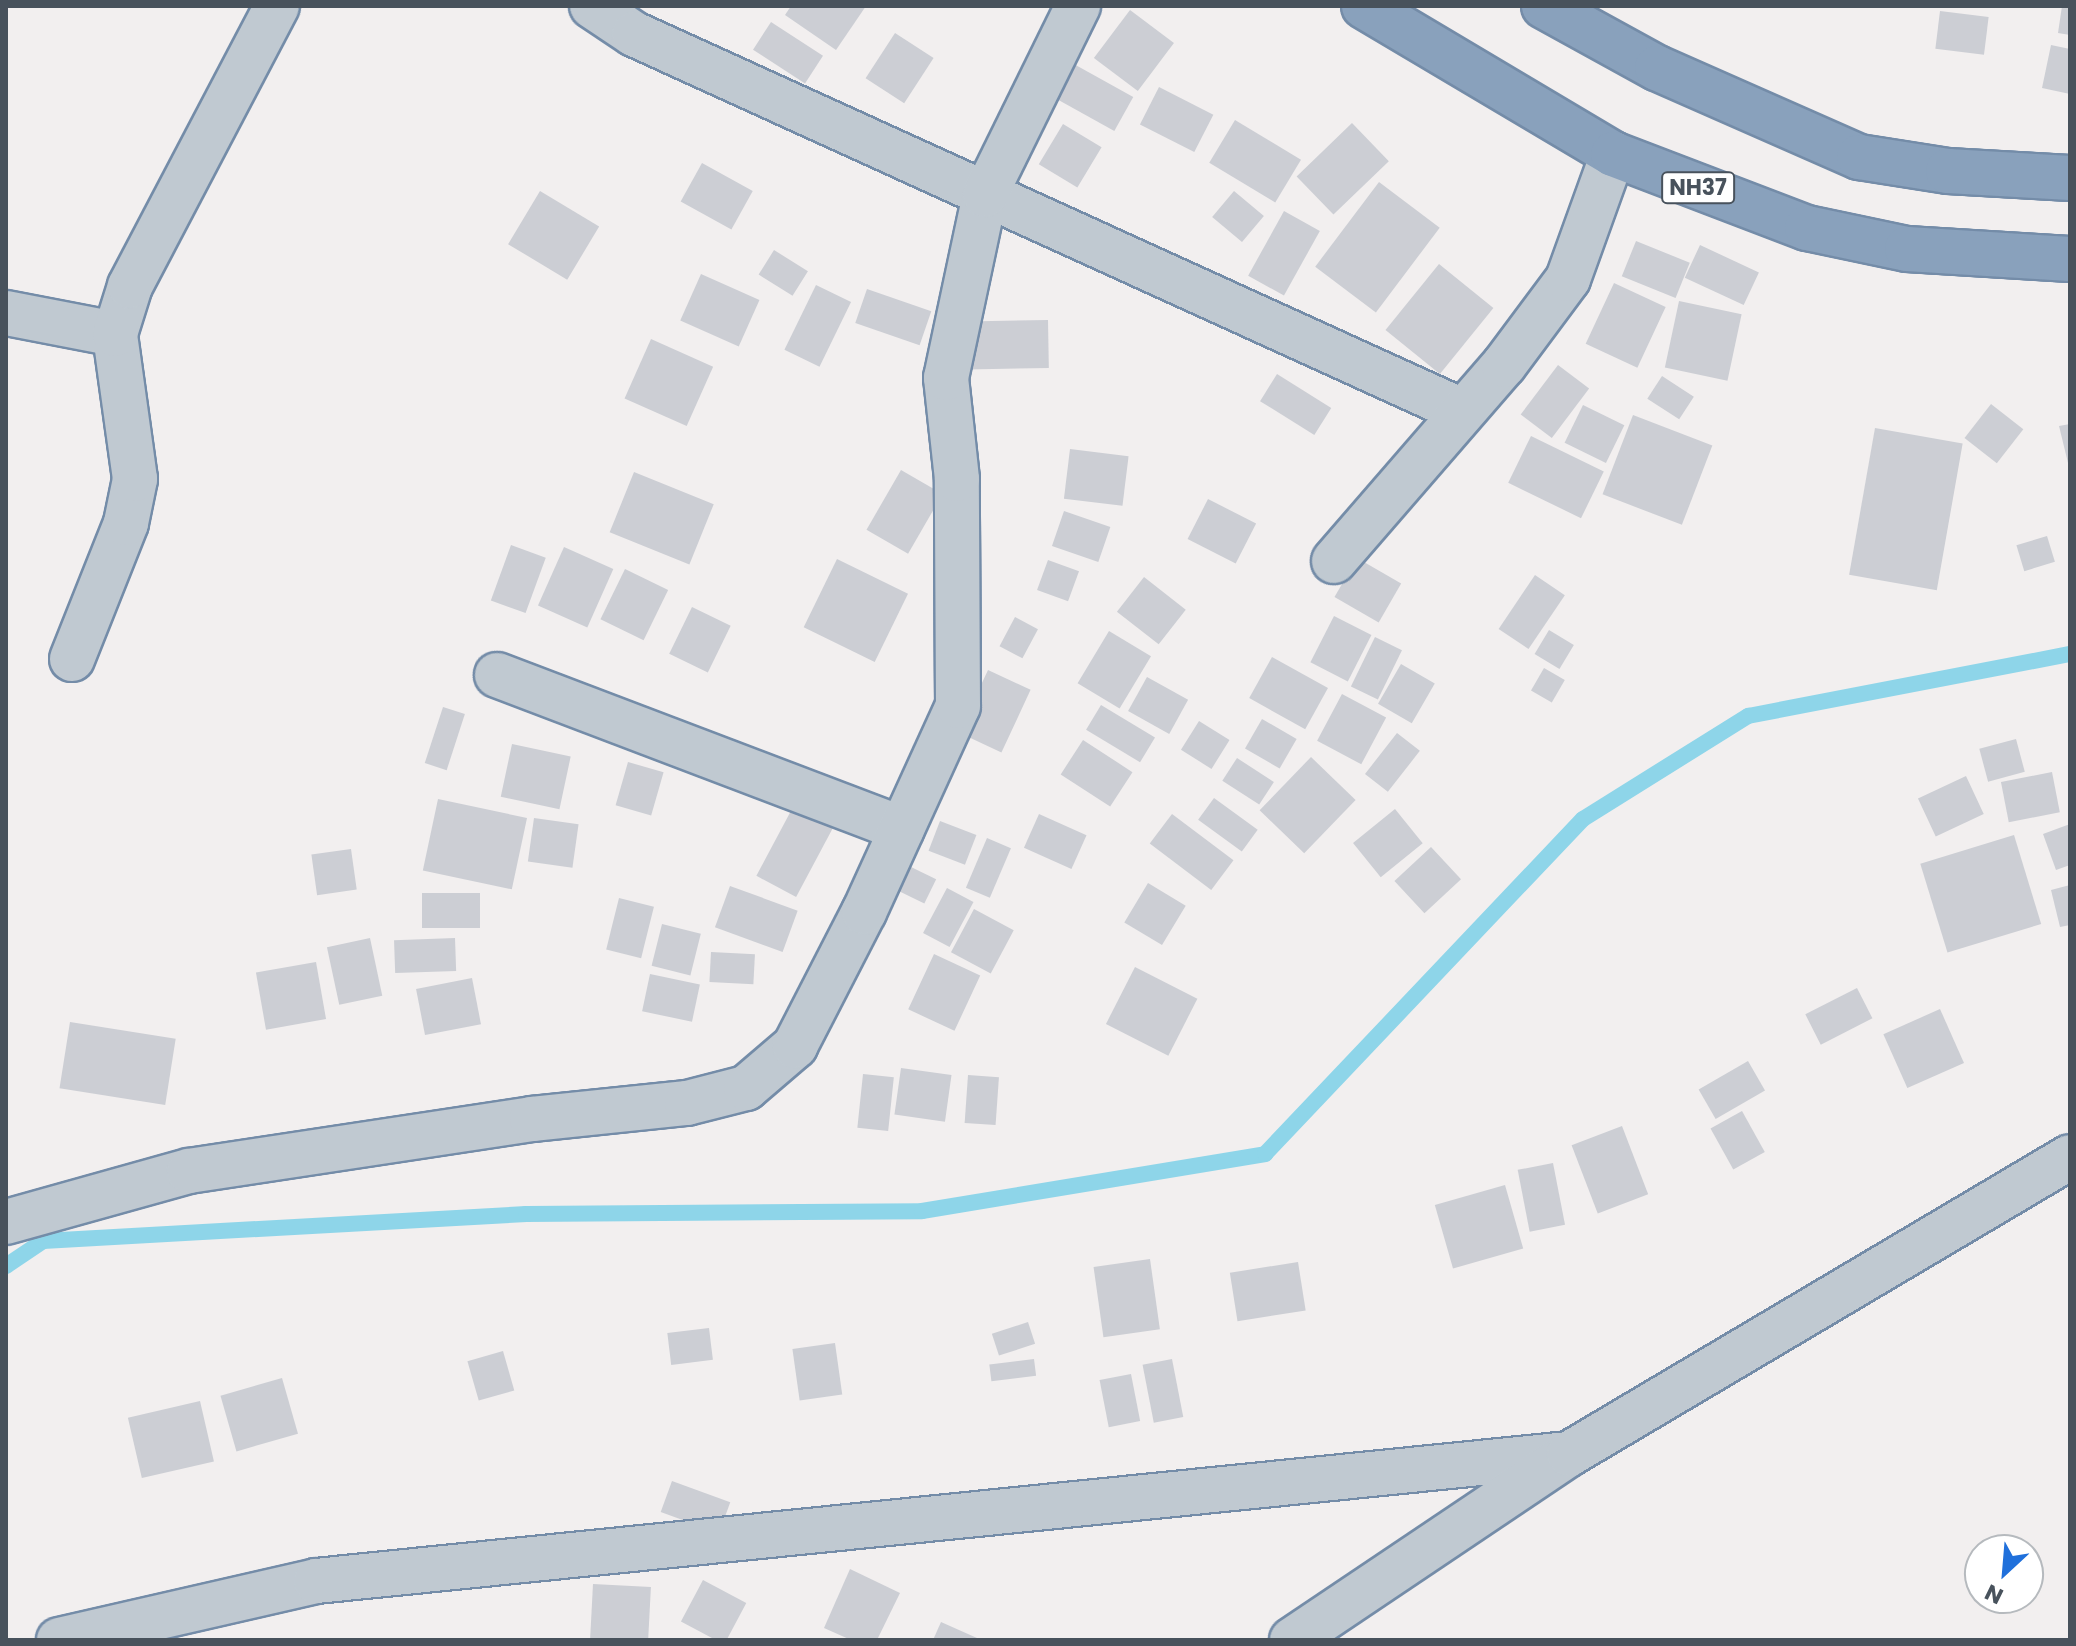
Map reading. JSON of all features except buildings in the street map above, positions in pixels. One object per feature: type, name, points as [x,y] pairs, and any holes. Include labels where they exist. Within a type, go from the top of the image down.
[{"type":"highway","name":"NH37","points":[[1364,6],[1613,154],[1807,228],[1907,249],[2070,259]]},
{"type":"highway","points":[[1544,6],[1657,68],[1859,157],[1948,171],[2070,178]]},
{"type":"street","points":[[72,659],[126,523],[135,479],[115,334],[130,286],[277,6]]},
{"type":"street","points":[[592,6],[634,34],[1462,411]]},
{"type":"street","points":[[6,1222],[189,1171],[532,1119],[687,1103],[746,1088],[795,1046],[902,829],[958,706],[957,479],[946,378],[985,195],[1078,6]]},
{"type":"street","points":[[1334,561],[1462,411],[1568,279],[1613,154]]},
{"type":"street","points":[[6,313],[115,334]]},
{"type":"street","points":[[497,675],[902,829]]},
{"type":"street","points":[[1292,1640],[1569,1454],[2070,1157]]},
{"type":"street","points":[[59,1640],[316,1581],[1569,1454]]},
{"type":"waterway","points":[[6,1266],[43,1241],[526,1214],[922,1211],[1265,1154],[1583,819],[1748,716],[2070,654]]}]
